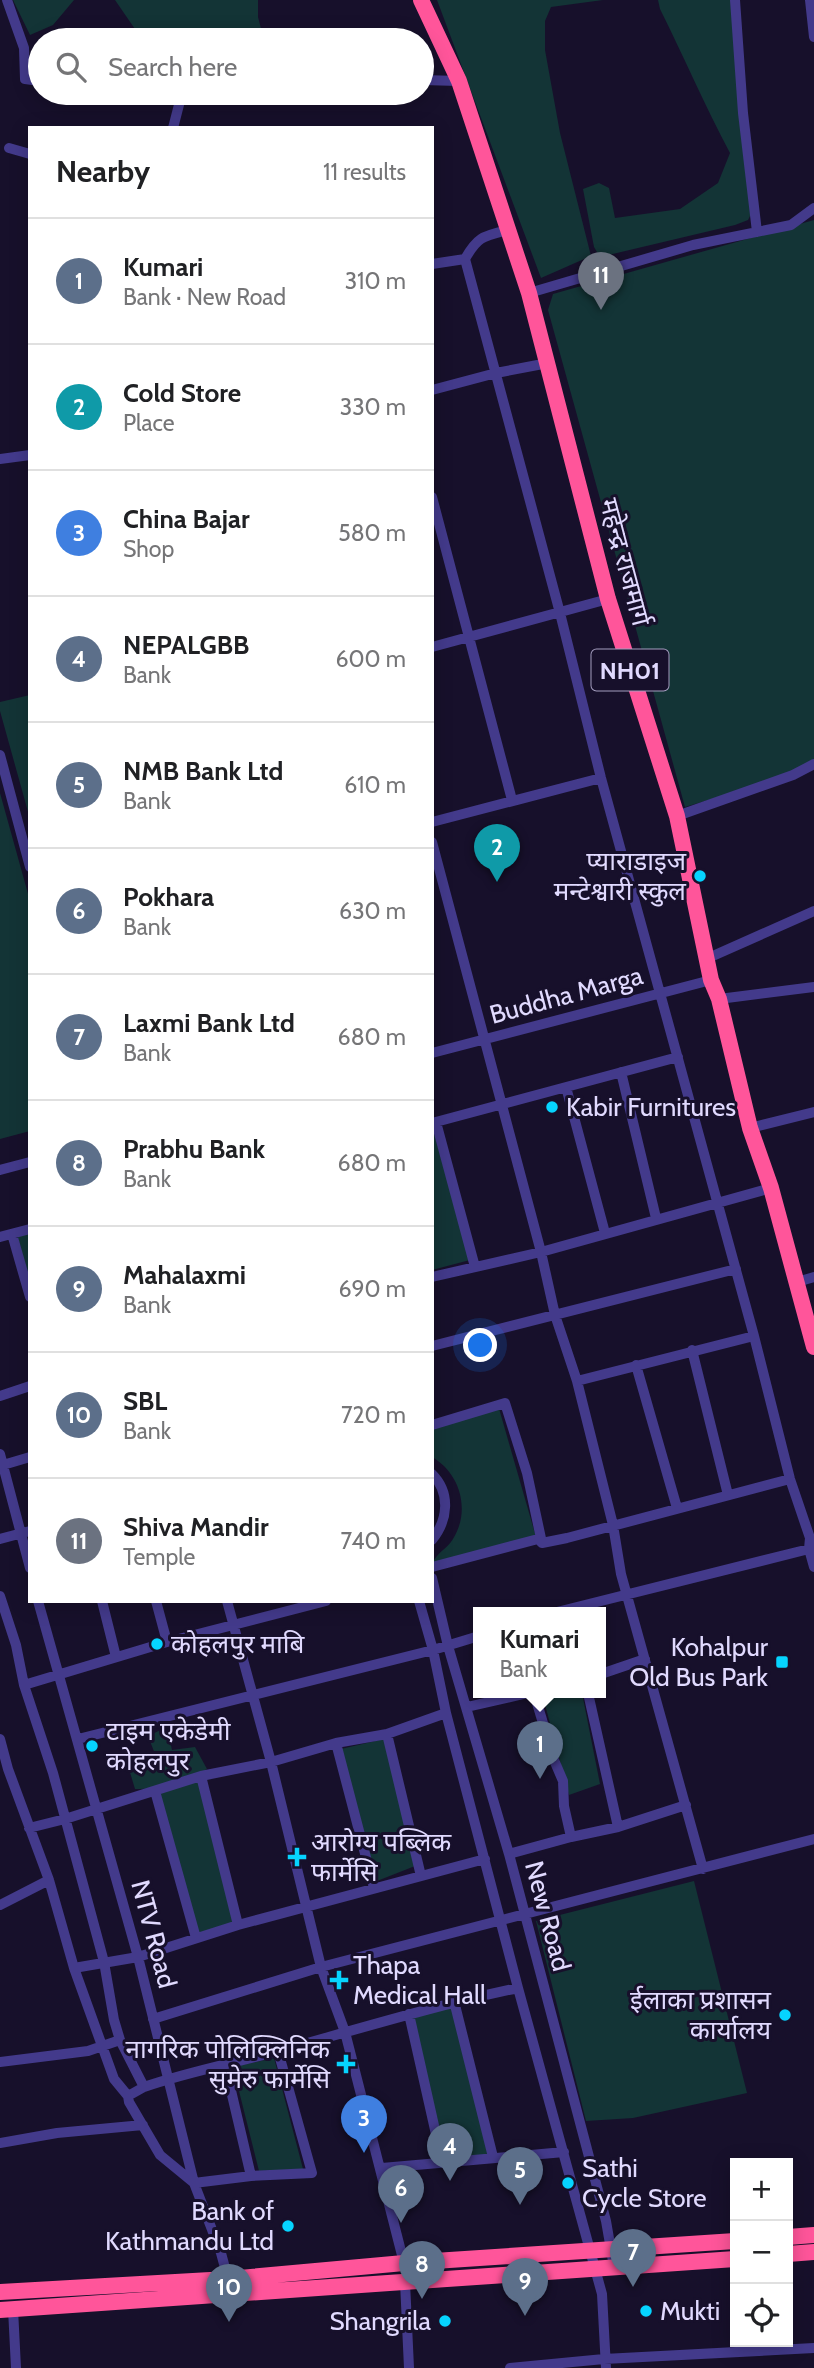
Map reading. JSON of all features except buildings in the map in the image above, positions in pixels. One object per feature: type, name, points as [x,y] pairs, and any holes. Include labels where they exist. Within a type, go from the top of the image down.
[{"type":"highway","name":"महेन्द्र राजमार्ग","points":[[421,0],[459,81],[529,293],[608,599],[677,816],[711,980],[719,999],[750,1128],[771,1188],[814,1347]]},
{"type":"highway","points":[[793,2237],[814,2235]]},
{"type":"highway","points":[[0,2292],[730,2241]]},
{"type":"highway","points":[[793,2254],[814,2252]]},
{"type":"highway","points":[[6,2310],[730,2259]]},
{"type":"street","points":[[735,0],[743,113],[757,232]]},
{"type":"street","points":[[810,0],[814,37]]},
{"type":"street","points":[[5,4],[24,48],[28,79]]},
{"type":"street","points":[[434,80],[459,81]]},
{"type":"street","points":[[174,126],[179,105]]},
{"type":"street","points":[[9,148],[28,153]]},
{"type":"street","points":[[529,293],[693,245],[791,225],[814,208]]},
{"type":"street","points":[[508,230],[483,236],[474,243],[464,259],[560,613],[601,778],[754,1336],[790,1479],[810,1538],[809,1549],[814,1567]]},
{"type":"street","points":[[434,264],[464,259]]},
{"type":"street","points":[[434,389],[548,363]]},
{"type":"street","points":[[0,459],[28,455]]},
{"type":"street","points":[[434,504],[512,800]]},
{"type":"street","points":[[434,646],[608,599]]},
{"type":"street","points":[[0,755],[28,860]]},
{"type":"street","points":[[677,816],[793,775],[814,764]]},
{"type":"street","points":[[434,821],[601,778]]},
{"type":"street","points":[[434,850],[541,1252],[555,1315],[577,1381],[613,1525],[621,1574],[703,1869]]},
{"type":"street","points":[[706,959],[814,911]]},
{"type":"street","name":"Buddha Marga","points":[[434,1052],[711,980]]},
{"type":"street","points":[[719,999],[814,987]]},
{"type":"street","points":[[475,1266],[434,1123],[678,1057]]},
{"type":"street","points":[[621,1072],[656,1218]]},
{"type":"street","points":[[566,1087],[604,1233]]},
{"type":"street","points":[[750,1128],[814,1112]]},
{"type":"street","points":[[0,1170],[28,1163]]},
{"type":"street","points":[[434,1276],[541,1252],[771,1188]]},
{"type":"street","points":[[0,1237],[28,1230]]},
{"type":"street","points":[[12,1234],[28,1290]]},
{"type":"street","points":[[434,1345],[736,1269]]},
{"type":"street","points":[[797,1282],[814,1277]]},
{"type":"street","points":[[577,1381],[754,1336]]},
{"type":"street","points":[[691,1350],[729,1495]]},
{"type":"street","points":[[636,1365],[677,1508]]},
{"type":"street","points":[[0,1396],[28,1387]]},
{"type":"street","points":[[434,1424],[505,1403],[527,1473],[542,1543]]},
{"type":"street","points":[[28,1457],[1,1460],[25,1533],[28,1554]]},
{"type":"street","points":[[434,1477],[443,1490],[446,1503],[441,1528],[434,1537]]},
{"type":"street","points":[[542,1543],[790,1479]]},
{"type":"street","points":[[0,1539],[25,1533]]},
{"type":"street","points":[[434,1566],[538,1539],[542,1543]]},
{"type":"street","points":[[577,1607],[809,1549]]},
{"type":"street","name":"New Road","points":[[434,1586],[448,1646],[509,1854],[606,2221],[614,2267]]},
{"type":"street","points":[[0,1596],[65,1819],[114,2020],[120,2040],[144,2087]]},
{"type":"street","name":"NTV Road","points":[[39,1603],[138,1957],[194,2183],[228,2278]]},
{"type":"street","points":[[102,1603],[116,1657]]},
{"type":"street","points":[[157,1603],[167,1642]]},
{"type":"street","points":[[228,1603],[321,1967],[345,2032],[382,2168],[404,2263]]},
{"type":"street","points":[[24,1685],[167,1642],[318,1603]]},
{"type":"street","name":"New Road","points":[[420,1603],[446,1713],[601,2294],[605,2364]]},
{"type":"street","points":[[78,1739],[473,1638]]},
{"type":"street","points":[[606,1672],[645,1659]]},
{"type":"street","points":[[467,1707],[506,1698]]},
{"type":"street","points":[[535,1698],[563,1781],[564,1806],[571,1837]]},
{"type":"street","points":[[589,1698],[618,1827]]},
{"type":"street","points":[[29,1828],[201,1776],[271,1762],[336,1743],[387,1734],[446,1713]]},
{"type":"street","points":[[387,1734],[421,1876]]},
{"type":"street","points":[[0,1739],[4,1770],[49,1880],[74,1968],[114,2079],[128,2096],[160,2155],[194,2183],[251,2176],[312,2173],[278,2051]]},
{"type":"street","points":[[336,1743],[374,1888]]},
{"type":"street","points":[[201,1776],[238,1925]]},
{"type":"street","points":[[155,1791],[196,1938]]},
{"type":"street","points":[[509,1854],[618,1827],[686,1805]]},
{"type":"street","points":[[153,2019],[321,1967],[814,1839]]},
{"type":"street","points":[[74,1968],[138,1957],[238,1925],[485,1859]]},
{"type":"street","points":[[0,1905],[49,1880]]},
{"type":"street","points":[[80,1983],[101,1963]]},
{"type":"street","points":[[128,2096],[169,2078],[278,2051],[454,2001],[518,1987]]},
{"type":"street","points":[[454,2001],[493,2157]]},
{"type":"street","points":[[409,2014],[442,2161]]},
{"type":"street","points":[[0,2062],[88,2051],[120,2040]]},
{"type":"street","points":[[225,2065],[251,2176]]},
{"type":"street","points":[[0,2143],[57,2133],[143,2125]]},
{"type":"street","points":[[382,2168],[564,2152]]},
{"type":"street","points":[[405,2282],[409,2368]]},
{"type":"street","points":[[6,2310],[16,2368]]},
{"type":"street","points":[[510,2368],[605,2364],[814,2347]]},
{"type":"green space","points":[[13,0],[74,0],[53,25],[46,28],[28,28],[28,31]]},
{"type":"green space","points":[[115,0],[258,0],[261,28],[134,28]]},
{"type":"green space","points":[[437,0],[603,0],[551,7],[545,21],[545,50],[560,133],[591,256],[541,278]]},
{"type":"green space","points":[[658,0],[732,0],[751,214],[748,220],[735,225],[600,257],[594,247],[583,189],[599,183],[609,188],[615,218],[680,209],[718,183],[730,153]]},
{"type":"green space","points":[[814,220],[814,764],[792,775],[685,807],[548,310],[553,294]]},
{"type":"green space","points":[[28,695],[28,812],[0,711],[0,702]]},
{"type":"green space","points":[[0,793],[28,894],[28,1132],[0,1139]]},
{"type":"green space","points":[[434,1133],[470,1260],[434,1269]]},
{"type":"green space","points":[[28,1232],[28,1274],[17,1235]]},
{"type":"green space","points":[[498,1405],[536,1537],[434,1563],[437,1556],[453,1539],[462,1505],[456,1482],[450,1472],[434,1458],[434,1424]]},
{"type":"green space","points":[[543,1698],[583,1698],[600,1784],[569,1795]]},
{"type":"green space","points":[[167,1727],[172,1750],[195,1747],[207,1769],[172,1784],[135,1789],[129,1769],[151,1761],[155,1754],[148,1736]]},
{"type":"green space","points":[[384,1739],[415,1866],[377,1881],[341,1749]]},
{"type":"green space","points":[[201,1779],[236,1924],[198,1936],[156,1793]]},
{"type":"green space","points":[[694,1881],[747,2093],[633,2118],[586,2121],[536,1921]]},
{"type":"green space","points":[[454,2001],[493,2157],[442,2161],[409,2014]]},
{"type":"green space","points":[[274,2058],[303,2169],[259,2171],[233,2067]]},
{"type":"place","name":"Shiva Mandir","points":[[601,310]]},
{"type":"place","name":"प्याराडाइज मन्टेश्वारी स्कुल","points":[[700,876]]},
{"type":"place","name":"Cold Store","points":[[497,882]]},
{"type":"place","name":"Kabir Furnitures","points":[[552,1107]]},
{"type":"place","name":"कोहलपुर माबि","points":[[157,1644]]},
{"type":"place","name":"Kohalpur Old Bus Park","points":[[782,1662]]},
{"type":"place","name":"टाइम एकेडेमी कोहलपुर","points":[[92,1746]]},
{"type":"place","name":"Kumari","points":[[540,1779]]},
{"type":"place","name":"आरोग्य पब्लिक फार्मेसि","points":[[297,1857]]},
{"type":"place","name":"Thapa Medical Hall","points":[[339,1980]]},
{"type":"place","name":"ईलाका प्रशासन कार्यालय","points":[[785,2015]]},
{"type":"place","name":"नागरिक पोलिक्लिनिक सुमेरु फार्मेसि","points":[[346,2064]]},
{"type":"place","name":"China Bajar","points":[[364,2153]]},
{"type":"place","name":"NEPALGBB","points":[[450,2181]]},
{"type":"place","name":"Sathi Cycle Store","points":[[568,2183]]},
{"type":"place","name":"NMB Bank Ltd","points":[[520,2205]]},
{"type":"place","name":"Pokhara","points":[[401,2223]]},
{"type":"place","name":"Bank of Kathmandu Ltd","points":[[288,2226]]},
{"type":"place","name":"Laxmi Bank Ltd","points":[[633,2287]]},
{"type":"place","name":"Prabhu Bank","points":[[422,2299]]},
{"type":"place","name":"Mukti","points":[[646,2311]]},
{"type":"place","name":"Mahalaxmi","points":[[525,2316]]},
{"type":"place","name":"Shangrila","points":[[445,2321]]},
{"type":"place","name":"SBL","points":[[229,2322]]}]
